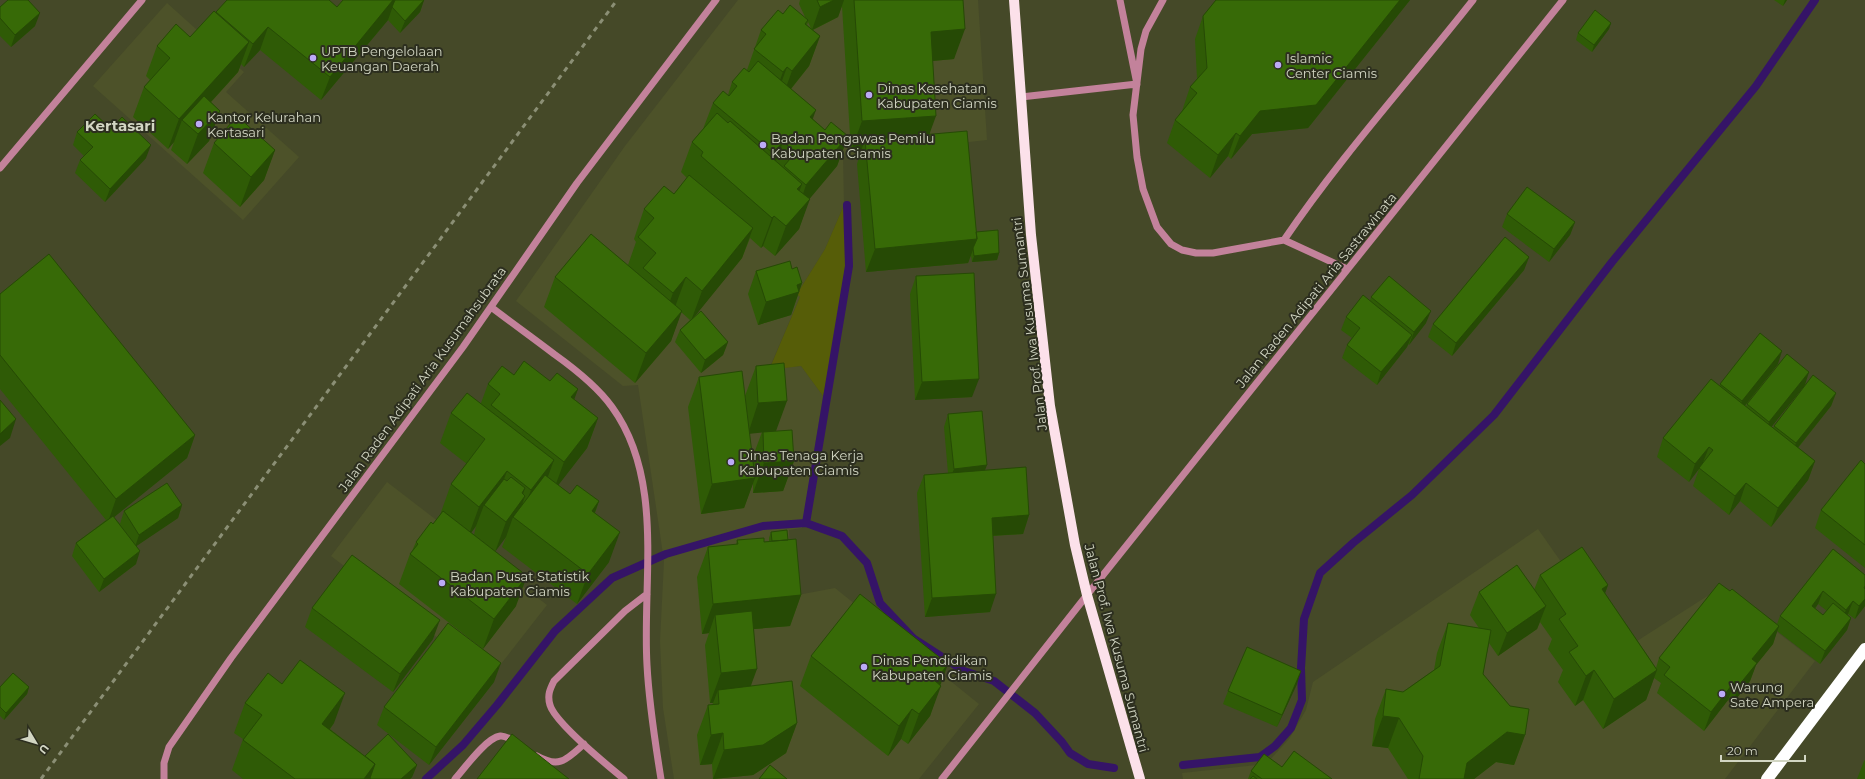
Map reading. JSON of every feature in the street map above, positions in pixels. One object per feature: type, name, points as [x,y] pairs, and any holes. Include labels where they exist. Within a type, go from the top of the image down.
[{"type":"highway","points":[[1767,779],[1865,649]]},
{"type":"main road","name":"Jalan Prof. Iwa Kusuma Sumantri","points":[[1014,0],[1031,235],[1050,406],[1075,545],[1086,595],[1140,779]]},
{"type":"street","points":[[0,168],[142,0]]},
{"type":"street","name":"Jalan Raden Adipati Aria Kusumahsubrata","points":[[164,779],[163,769],[169,747],[183,727],[267,609],[463,347],[578,183],[716,0]]},
{"type":"street","points":[[1120,0],[1137,84]]},
{"type":"street","points":[[1163,0],[1146,31],[1141,49],[1133,115],[1137,157],[1147,203],[1157,227],[1164,238],[1182,250],[1196,253],[1212,253],[1284,240],[1347,269]]},
{"type":"street","points":[[1284,240],[1315,195],[1427,59],[1473,0]]},
{"type":"street","name":"Jalan Raden Adipati Aria Sastrawinata","points":[[1086,595],[1563,0]]},
{"type":"street","points":[[1021,97],[1137,84]]},
{"type":"street","points":[[491,307],[578,372],[611,406],[630,438],[638,461],[644,498],[648,550],[647,665],[661,779]]},
{"type":"street","points":[[624,779],[584,744],[552,710],[548,698],[554,681],[625,611],[647,594]]},
{"type":"street","points":[[942,779],[1086,595]]},
{"type":"street","points":[[455,779],[487,743],[501,736],[506,737],[544,760],[557,763],[565,760],[584,744]]},
{"type":"shaded area","points":[[738,0],[978,0],[987,140],[843,156],[844,205],[825,249],[797,294],[800,297],[769,369],[801,366],[823,396],[802,528],[789,530],[792,596],[835,588],[979,704],[919,779],[674,779],[663,708],[660,641],[664,561],[638,385],[623,386],[516,301],[625,146]]},
{"type":"shaded area","name":"Kantor Kelurahan Kertasari","points":[[167,3],[244,72],[226,92],[299,157],[243,220],[93,86]]},
{"type":"shaded area","name":"Badan Pusat Statistik Kabupaten Ciamis","points":[[387,482],[547,605],[490,678],[331,556]]},
{"type":"shaded area","points":[[1538,529],[1623,650],[1712,593],[1773,629],[1815,661],[1725,779],[1183,779],[1182,773],[1266,764],[1289,739],[1306,710],[1313,682]]},
{"type":"green space","points":[[844,205],[846,261],[829,372],[823,396],[801,366],[769,370],[800,297],[797,294],[825,249]]},
{"type":"building","points":[[8,0],[28,0],[40,13],[15,35],[0,18],[0,7]]},
{"type":"building","name":"UPTB Pengelolaan Keuangan Daerah","points":[[227,0],[329,0],[337,7],[343,0],[393,0],[330,77],[268,27],[253,44],[216,12]]},
{"type":"building","points":[[395,0],[424,0],[405,21],[392,7]]},
{"type":"building","points":[[817,0],[834,0],[820,7]]},
{"type":"building","points":[[854,0],[963,0],[965,29],[931,32],[936,116],[862,121]]},
{"type":"building","name":"Islamic Center Ciamis","points":[[1216,0],[1400,0],[1316,105],[1260,111],[1240,136],[1236,133],[1218,155],[1175,120],[1197,93],[1190,87],[1207,68],[1203,16]]},
{"type":"building","points":[[790,5],[808,20],[805,24],[820,36],[792,71],[787,67],[783,72],[754,49],[766,34],[761,30],[778,10],[783,14]]},
{"type":"building","points":[[1595,10],[1611,23],[1594,45],[1578,33]]},
{"type":"building","points":[[214,11],[249,42],[179,119],[144,87],[170,58],[157,46],[176,24],[190,37]]},
{"type":"building","points":[[758,61],[816,110],[810,117],[825,130],[831,122],[848,136],[806,185],[784,166],[796,152],[783,142],[773,153],[713,103],[723,91],[729,96],[737,86],[732,82],[744,68],[749,72]]},
{"type":"building","points":[[204,96],[220,111],[198,134],[182,120]]},
{"type":"building","points":[[717,113],[728,123],[730,121],[802,184],[797,189],[810,199],[786,226],[774,216],[772,218],[701,156],[703,152],[692,142]]},
{"type":"building","points":[[95,114],[111,129],[122,117],[151,145],[110,189],[80,160],[93,147],[77,132]]},
{"type":"building","points":[[237,116],[275,150],[251,177],[214,143]]},
{"type":"building","points":[[967,131],[977,239],[875,249],[865,140]]},
{"type":"building","points":[[689,175],[753,228],[702,291],[686,277],[673,293],[643,268],[656,253],[638,237],[654,218],[644,209],[664,186],[674,194]]},
{"type":"building","points":[[1527,187],[1575,222],[1554,249],[1507,214]]},
{"type":"building","points":[[998,230],[999,253],[974,256],[973,248],[977,239],[976,232]]},
{"type":"building","points":[[591,234],[682,311],[646,353],[555,277]]},
{"type":"building","points":[[1505,237],[1529,257],[1456,343],[1433,324]]},
{"type":"building","points":[[49,254],[195,435],[116,499],[0,355],[0,294]]},
{"type":"building","points":[[790,261],[792,269],[797,267],[802,283],[797,285],[799,292],[766,302],[756,271]]},
{"type":"building","points":[[974,273],[979,379],[922,382],[916,276]]},
{"type":"building","points":[[1389,276],[1431,311],[1414,332],[1371,297]]},
{"type":"building","points":[[1363,295],[1412,335],[1381,372],[1347,345],[1360,328],[1346,317]]},
{"type":"building","points":[[701,311],[728,342],[705,360],[680,330]]},
{"type":"building","points":[[1760,333],[1782,351],[1742,401],[1720,384]]},
{"type":"building","points":[[1787,354],[1809,372],[1769,422],[1747,404]]},
{"type":"building","points":[[524,361],[550,381],[557,373],[578,389],[571,397],[598,418],[564,462],[491,405],[500,394],[488,384],[502,366],[514,375]]},
{"type":"building","points":[[784,363],[787,401],[758,403],[756,366]]},
{"type":"building","points":[[742,371],[755,478],[712,484],[699,377]]},
{"type":"building","points":[[1813,375],[1836,393],[1796,443],[1774,426]]},
{"type":"building","points":[[1711,379],[1815,461],[1778,508],[1746,483],[1735,496],[1699,468],[1713,450],[1709,447],[1695,464],[1663,438]]},
{"type":"building","points":[[467,393],[554,460],[531,490],[507,471],[479,507],[451,484],[485,439],[451,413]]},
{"type":"building","points":[[0,400],[16,419],[0,434]]},
{"type":"building","points":[[982,411],[987,465],[954,469],[948,414]]},
{"type":"building","points":[[792,430],[794,461],[764,463],[763,432]]},
{"type":"building","points":[[1861,460],[1865,464],[1865,545],[1821,510]]},
{"type":"building","points":[[1026,467],[1029,515],[992,518],[996,594],[932,598],[924,475]]},
{"type":"building","points":[[545,475],[570,494],[577,485],[599,501],[592,511],[620,532],[588,574],[513,517]]},
{"type":"building","points":[[511,477],[525,488],[522,493],[525,496],[506,522],[484,505],[504,479],[507,481]]},
{"type":"building","points":[[167,483],[182,505],[139,535],[124,511]]},
{"type":"building","points":[[443,511],[527,576],[494,619],[410,554],[418,544],[416,542],[431,522],[433,524]]},
{"type":"building","points":[[113,516],[140,551],[104,579],[76,543]]},
{"type":"building","points":[[787,530],[788,540],[772,541],[771,532]]},
{"type":"building","points":[[764,538],[764,542],[796,539],[801,595],[713,604],[708,547],[738,544],[737,540]]},
{"type":"building","points":[[1582,547],[1608,585],[1602,589],[1657,670],[1614,699],[1594,670],[1586,676],[1569,652],[1578,646],[1559,619],[1566,614],[1540,575]]},
{"type":"building","points":[[1833,549],[1865,575],[1865,599],[1859,606],[1853,601],[1846,610],[1823,591],[1812,606],[1823,615],[1833,603],[1851,618],[1825,651],[1780,616]]},
{"type":"building","points":[[352,555],[440,620],[400,674],[312,608]]},
{"type":"building","points":[[1517,565],[1546,606],[1507,633],[1479,592]]},
{"type":"building","points":[[1719,583],[1730,591],[1732,589],[1779,626],[1752,659],[1757,663],[1739,685],[1735,681],[1711,712],[1664,675],[1670,667],[1659,658]]},
{"type":"building","points":[[860,594],[948,664],[935,681],[941,686],[919,714],[912,709],[899,726],[811,656]]},
{"type":"building","points":[[752,611],[757,669],[721,673],[715,615]]},
{"type":"building","points":[[448,623],[501,663],[436,747],[384,707]]},
{"type":"building","points":[[1448,623],[1491,630],[1483,674],[1510,706],[1529,709],[1525,735],[1507,732],[1467,763],[1464,779],[1419,779],[1423,756],[1399,718],[1383,716],[1386,689],[1403,692],[1440,666]]},
{"type":"building","points":[[1247,647],[1301,671],[1282,715],[1228,691]]},
{"type":"building","points":[[300,660],[345,693],[322,724],[375,764],[364,779],[295,779],[243,740],[262,715],[245,703],[268,673],[282,684]]},
{"type":"building","points":[[13,673],[29,687],[6,713],[0,707],[0,687]]},
{"type":"building","points":[[792,681],[797,723],[763,745],[724,750],[723,733],[711,735],[708,705],[719,704],[718,690]]},
{"type":"building","points":[[388,734],[417,765],[401,779],[371,779],[370,778],[375,764],[365,756]]},
{"type":"building","points":[[512,734],[569,779],[477,779]]},
{"type":"building","points":[[1294,751],[1332,779],[1262,779],[1251,771],[1264,754],[1282,767]]},
{"type":"building","points":[[770,765],[787,779],[759,779]]},
{"type":"building","points":[[1253,776],[1257,779],[1250,779]]},
{"type":"waterway","points":[[1183,765],[1260,757],[1275,746],[1291,728],[1302,700],[1301,668],[1304,619],[1320,573],[1353,543],[1412,495],[1494,415],[1612,262],[1756,86],[1815,0]]},
{"type":"waterway","points":[[806,523],[849,266],[847,205]]},
{"type":"waterway","points":[[426,779],[463,745],[497,705],[555,631],[612,578],[666,554],[763,526],[806,523],[842,536],[867,563],[880,603],[913,638],[964,671],[994,681],[1035,713],[1062,742],[1070,753],[1088,764],[1114,768]]},
{"type":"railway","points":[[41,779],[617,0]]},
{"type":"place","name":"UPTB Pengelolaan Keuangan Daerah","points":[[313,58]]},
{"type":"place","name":"Islamic Center Ciamis","points":[[1278,65]]},
{"type":"place","name":"Dinas Kesehatan Kabupaten Ciamis","points":[[869,95]]},
{"type":"place","name":"Kantor Kelurahan Kertasari","points":[[199,124]]},
{"type":"place","name":"Badan Pengawas Pemilu Kabupaten Ciamis","points":[[763,145]]},
{"type":"place","name":"Dinas Tenaga Kerja Kabupaten Ciamis","points":[[731,462]]},
{"type":"place","name":"Badan Pusat Statistik Kabupaten Ciamis","points":[[442,583]]},
{"type":"place","name":"Dinas Pendidikan Kabupaten Ciamis","points":[[864,667]]},
{"type":"place","name":"Warung Sate Ampera","points":[[1722,694]]},
{"type":"district","name":"Kertasari","points":[[120,126]]}]
